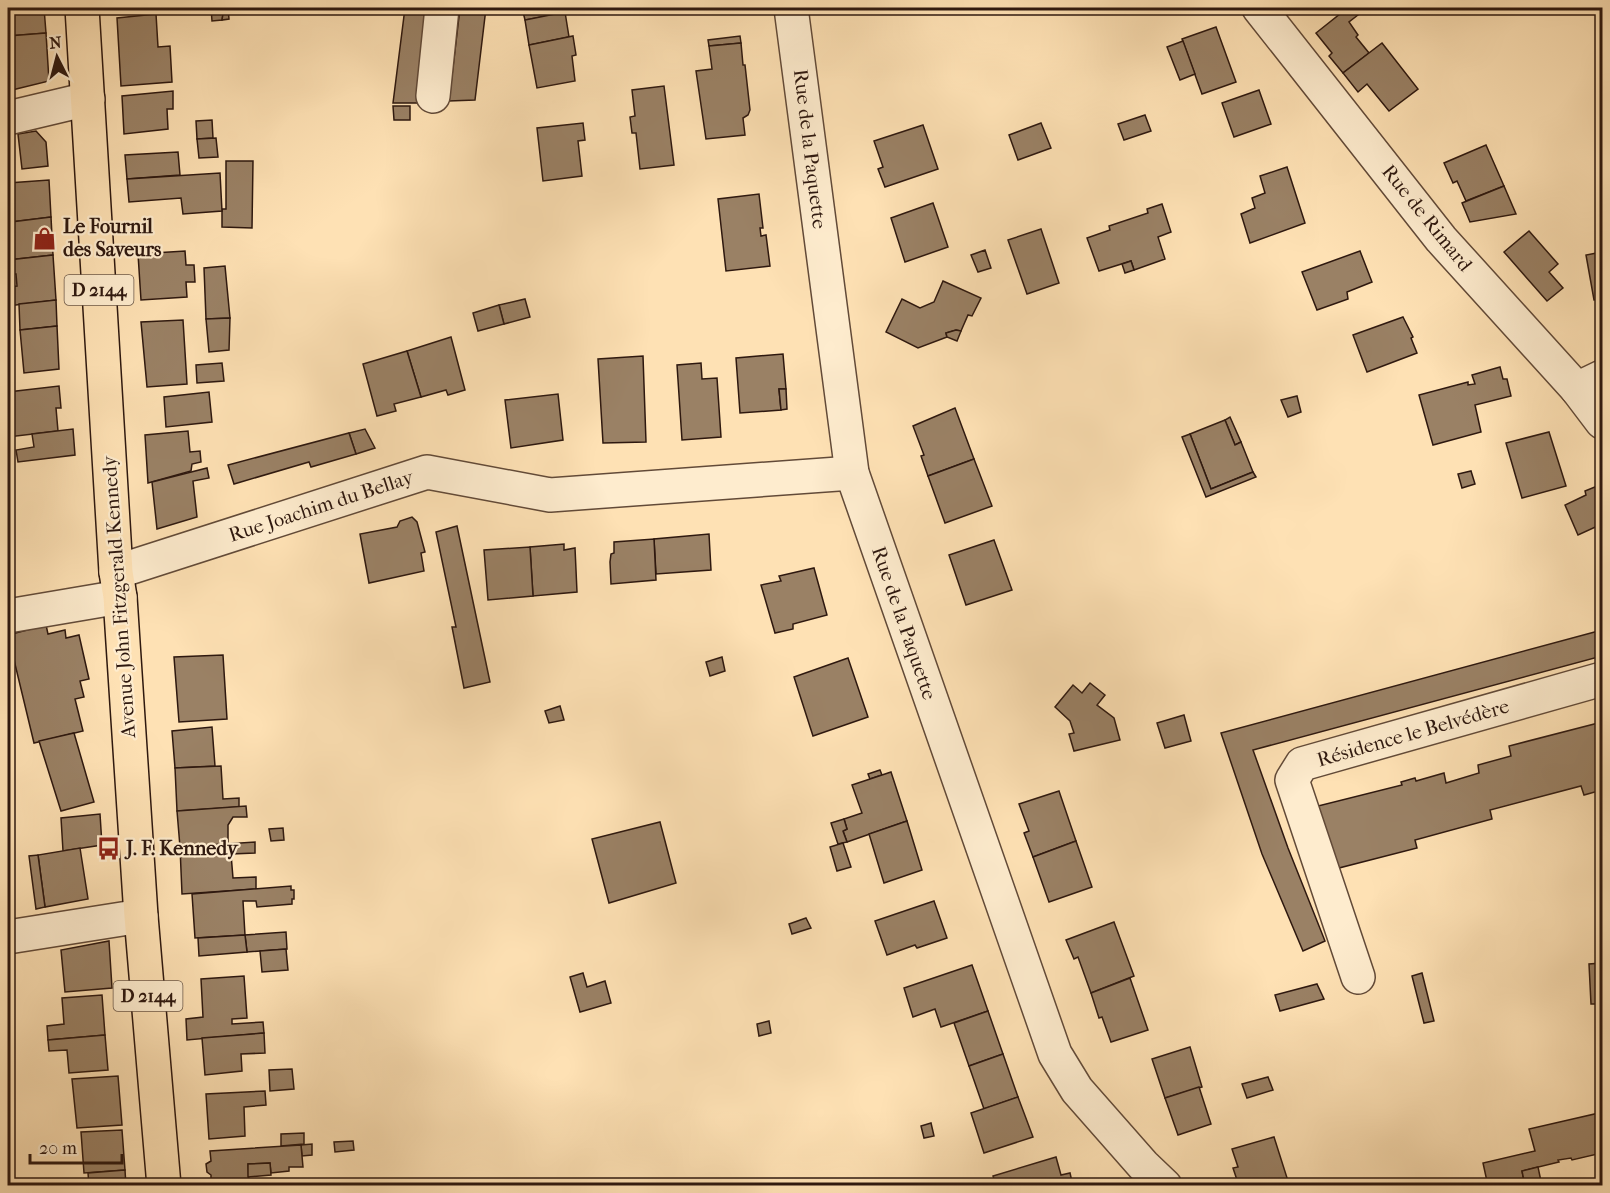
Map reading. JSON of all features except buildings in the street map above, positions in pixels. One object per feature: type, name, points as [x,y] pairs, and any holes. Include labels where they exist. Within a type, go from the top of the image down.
[{"type":"main road","name":"Avenue John Fitzgerald Kennedy","points":[[82,8],[141,916],[164,1185]]},
{"type":"street","points":[[433,96],[442,8]]},
{"type":"street","name":"Rue de la Paquette","points":[[791,8],[852,473],[1055,1054],[1077,1090],[1143,1165],[1165,1185]]},
{"type":"street","name":"Rue de Rimard","points":[[1260,8],[1441,239],[1589,383],[1602,422]]},
{"type":"street","points":[[8,118],[88,99]]},
{"type":"street","name":"Rue Joachim du Bellay","points":[[8,616],[118,584],[427,472],[550,495],[852,473]]},
{"type":"street","name":"Résidence le Belvédère","points":[[1359,977],[1292,780],[1302,764],[1602,679]]},
{"type":"street","points":[[8,937],[141,916]]},
{"type":"place","name":"Le Fournil des Saveurs","points":[[45,238]]},
{"type":"place","name":"J. F. Kennedy","points":[[108,848]]}]
